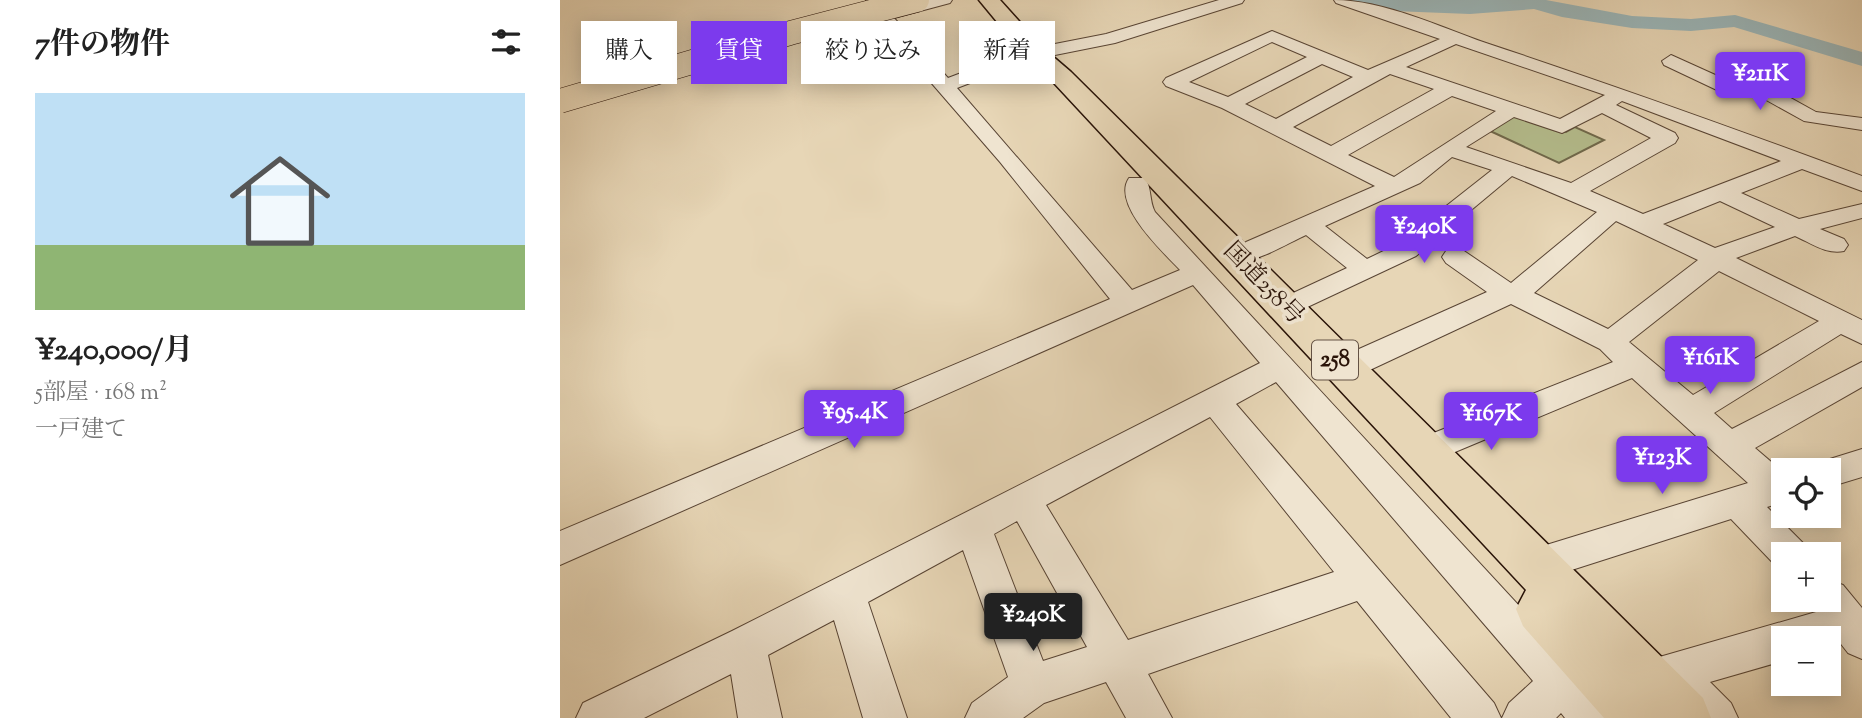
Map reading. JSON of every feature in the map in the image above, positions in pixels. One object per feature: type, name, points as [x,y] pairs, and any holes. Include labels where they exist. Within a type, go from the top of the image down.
[{"type":"highway","points":[[560,101],[790,33],[917,0]]},
{"type":"highway","name":"国道258号","points":[[973,0],[989,21]]},
{"type":"highway","name":"国道258号","points":[[989,0],[1005,21]]},
{"type":"highway","points":[[560,92],[785,27],[881,4]]},
{"type":"highway","name":"国道258号","points":[[1055,72],[1236,249],[1683,718]]},
{"type":"highway","name":"国道258号","points":[[1055,83],[1138,183],[1438,498],[1641,718]]},
{"type":"street","points":[[881,4],[944,0]]},
{"type":"street","points":[[1055,49],[1109,39],[1237,0]]},
{"type":"street","points":[[1342,0],[1621,94],[1862,184]]},
{"type":"street","points":[[881,4],[945,86],[1008,157],[1128,303]]},
{"type":"street","points":[[1368,77],[1272,36],[1173,82],[1278,127],[1394,186]]},
{"type":"street","points":[[1278,127],[1368,77],[1456,38]]},
{"type":"street","points":[[1229,104],[1322,57]]},
{"type":"street","points":[[1671,61],[1726,88],[1753,85],[1811,117],[1862,124]]},
{"type":"street","points":[[1390,68],[1562,127],[1621,94]]},
{"type":"street","points":[[945,86],[959,81]]},
{"type":"street","points":[[1334,154],[1449,89]]},
{"type":"street","points":[[1571,192],[1667,138],[1601,105]]},
{"type":"street","points":[[1236,249],[1255,248],[1412,178],[1449,149],[1512,110]]},
{"type":"street","points":[[1449,149],[1571,192],[1642,223],[1852,327]]},
{"type":"street","points":[[1642,223],[1803,161]]},
{"type":"street","points":[[1301,301],[1407,250],[1508,168]]},
{"type":"street","points":[[1138,183],[1138,202],[1145,215],[1282,365],[1594,718]]},
{"type":"street","points":[[1720,192],[1835,245]]},
{"type":"street","points":[[1361,361],[1512,294],[1613,211]]},
{"type":"street","points":[[1609,342],[1715,258],[1797,227],[1862,211]]},
{"type":"street","points":[[1309,225],[1365,270]]},
{"type":"street","points":[[1236,249],[1263,264],[1301,301],[1716,718]]},
{"type":"street","points":[[1455,257],[1528,303],[1609,342],[1689,413],[1771,480]]},
{"type":"street","points":[[560,548],[1197,273]]},
{"type":"street","points":[[1689,413],[1852,327]]},
{"type":"street","points":[[598,718],[746,645],[1282,365]]},
{"type":"street","points":[[1443,443],[1635,365]]},
{"type":"street","points":[[1729,446],[1862,373]]},
{"type":"street","points":[[1214,400],[1479,718]]},
{"type":"street","points":[[1841,469],[1862,463]]},
{"type":"street","points":[[1556,558],[1771,490]]},
{"type":"street","points":[[1024,499],[1150,718]]},
{"type":"street","points":[[1738,502],[1777,542]]},
{"type":"street","points":[[973,526],[1031,686]]},
{"type":"street","points":[[987,718],[1031,686],[1117,661],[1366,580]]},
{"type":"street","points":[[845,592],[885,718]]},
{"type":"street","points":[[1829,626],[1846,620]]},
{"type":"street","points":[[1671,673],[1771,644]]},
{"type":"street","points":[[746,645],[760,718]]},
{"type":"street","points":[[1524,718],[1563,683]]},
{"type":"green space","points":[[1520,116],[1566,132],[1575,127],[1604,140],[1559,163],[1488,130],[1508,117]]},
{"type":"waterway","points":[[1355,0],[1367,4],[1470,8],[1535,3],[1562,11],[1632,22],[1691,25],[1735,21],[1862,59]]}]
